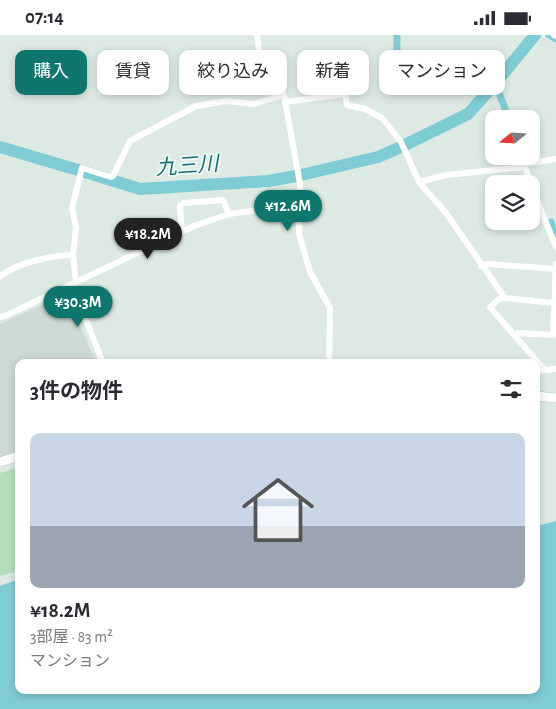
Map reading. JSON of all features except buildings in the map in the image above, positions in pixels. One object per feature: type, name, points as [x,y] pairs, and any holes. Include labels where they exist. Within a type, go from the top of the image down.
[{"type":"main road","points":[[540,396],[556,398]]},
{"type":"main road","points":[[0,463],[15,457]]},
{"type":"street","points":[[257,35],[261,64],[267,73],[281,85],[284,98],[300,183],[298,224],[305,256],[310,272],[330,308],[329,359]]},
{"type":"street","points":[[76,282],[73,255],[76,227],[72,208],[82,168],[113,176],[130,141],[201,104],[226,101],[254,104],[284,98],[345,94],[347,105],[365,109],[382,118],[401,142],[419,182],[446,213],[505,298]]},
{"type":"street","points":[[419,182],[446,175],[524,167],[524,164],[556,159]]},
{"type":"street","points":[[524,167],[527,175]]},
{"type":"street","points":[[182,232],[180,226],[180,206],[183,203],[223,200],[229,215]]},
{"type":"street","points":[[0,317],[182,232],[229,215],[300,205]]},
{"type":"street","points":[[540,207],[556,247]]},
{"type":"street","points":[[0,277],[12,269],[53,256],[73,255]]},
{"type":"street","points":[[481,266],[487,264],[556,269]]},
{"type":"street","points":[[515,336],[518,333],[553,335],[556,264]]},
{"type":"street","points":[[69,286],[88,325],[101,359]]},
{"type":"street","points":[[535,359],[490,307],[499,299],[505,298],[554,303]]},
{"type":"street","points":[[540,364],[544,369]]},
{"type":"street","points":[[540,370],[556,369]]},
{"type":"shaded area","points":[[66,294],[95,359],[15,359],[15,453],[0,459],[0,324]]},
{"type":"green space","points":[[15,468],[15,572],[0,576],[0,473]]},
{"type":"water","points":[[556,521],[556,709],[0,709],[0,586],[15,580],[15,694],[540,694],[540,525]]},
{"type":"waterway","points":[[397,35],[397,70],[431,75],[491,72],[506,110]]},
{"type":"waterway","name":"九三川","points":[[505,71],[535,35]]},
{"type":"waterway","points":[[549,35],[556,39]]},
{"type":"waterway","name":"九三川","points":[[405,145],[468,114],[485,95]]},
{"type":"waterway","name":"九三川","points":[[0,147],[78,170]]},
{"type":"waterway","name":"九三川","points":[[301,175],[378,157],[401,147]]},
{"type":"waterway","name":"九三川","points":[[82,171],[140,189],[268,181],[296,176]]},
{"type":"waterway","points":[[551,222],[556,237]]}]
